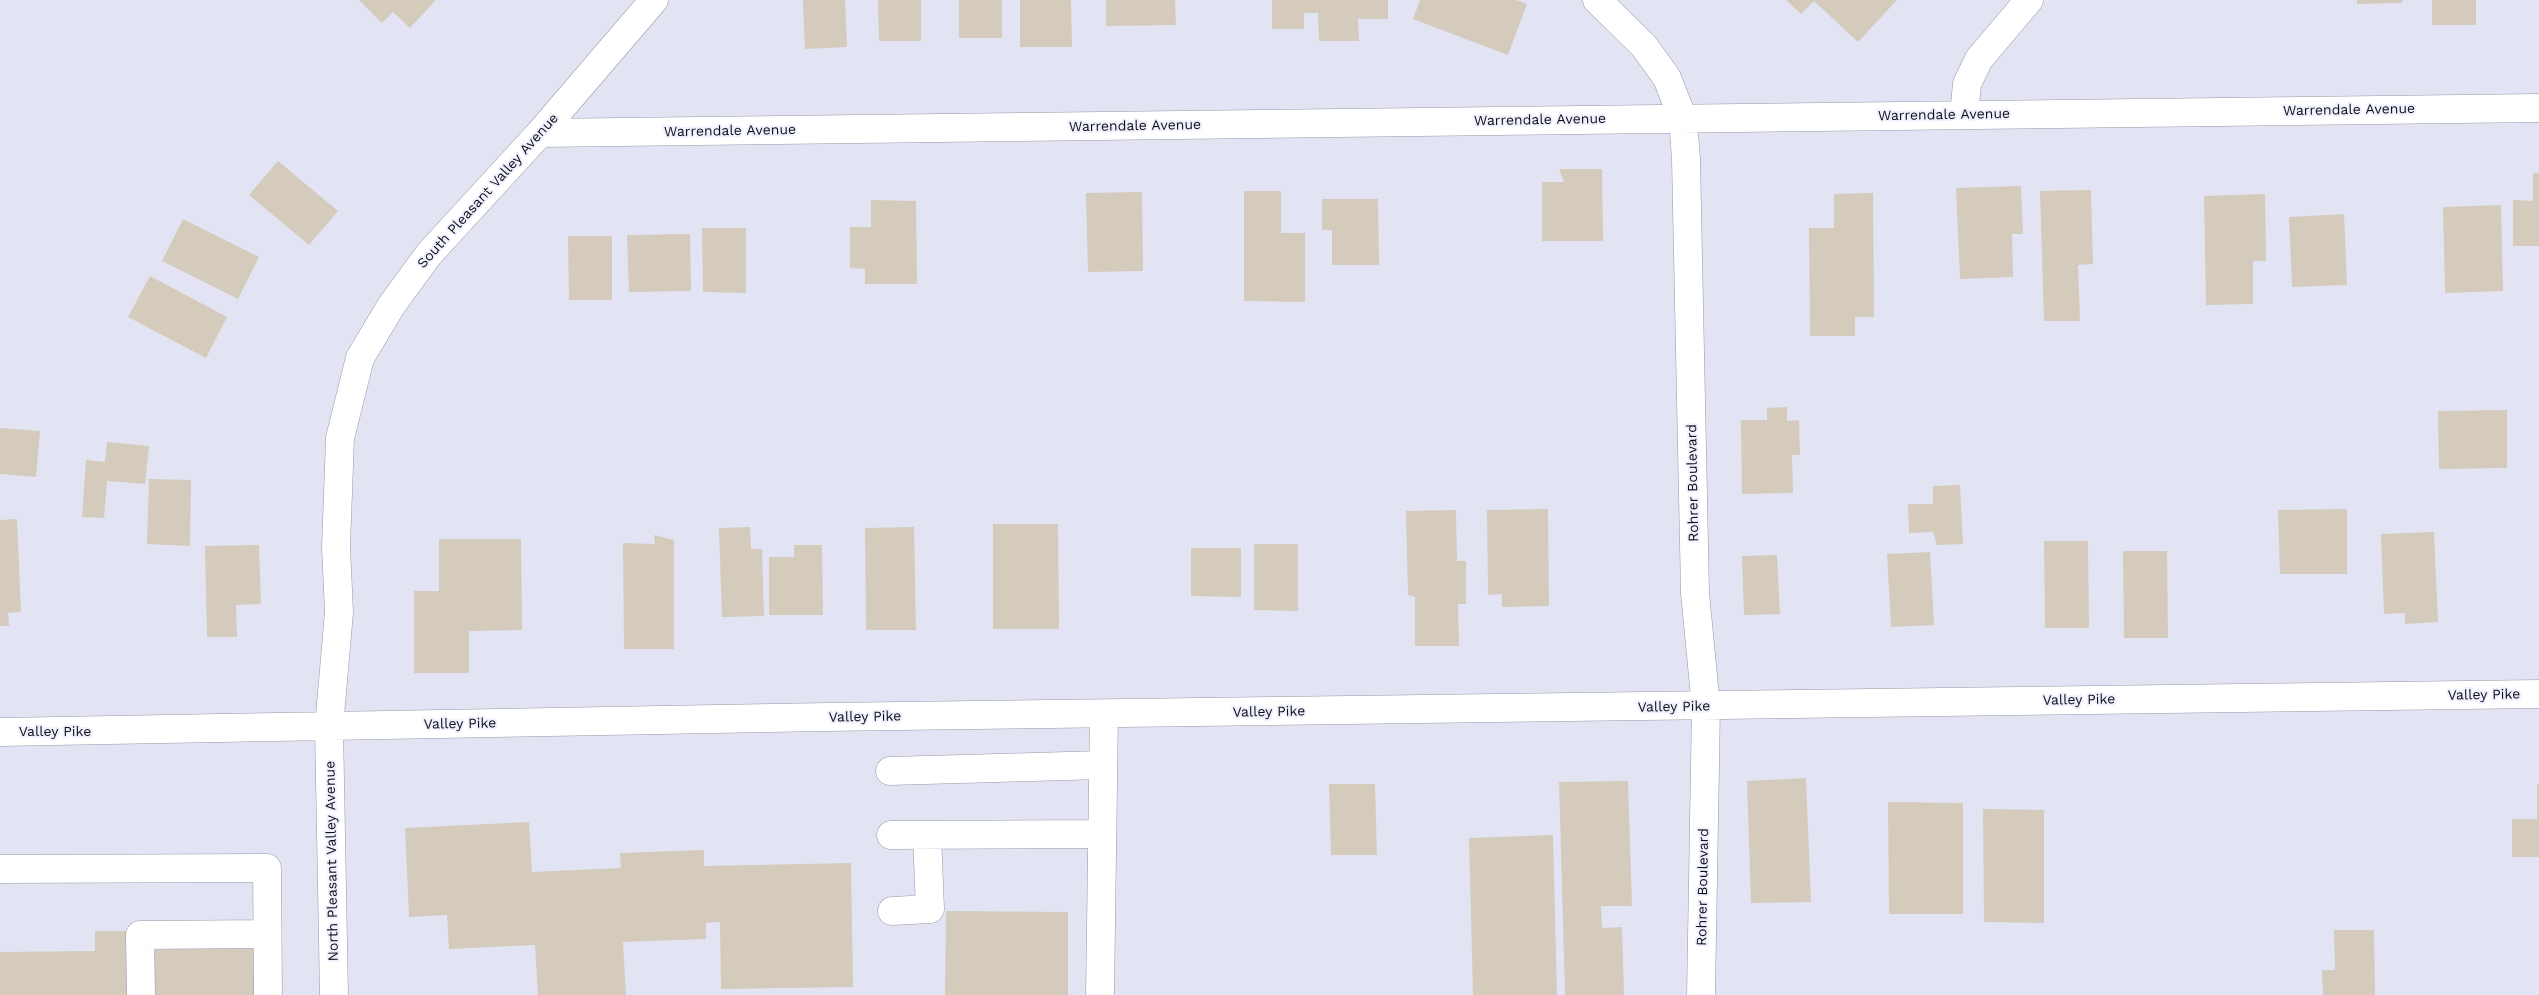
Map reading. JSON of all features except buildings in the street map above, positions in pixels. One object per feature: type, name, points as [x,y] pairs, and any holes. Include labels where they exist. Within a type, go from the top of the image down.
[{"type":"street","name":"South Pleasant Valley Avenue","points":[[329,727],[339,612],[336,547],[340,438],[360,358],[391,306],[429,254],[540,133],[654,0]]},
{"type":"street","name":"Rohrer Boulevard","points":[[1597,0],[1648,52],[1667,78],[1683,119],[1686,159],[1695,593],[1706,707],[1701,995]]},
{"type":"street","points":[[1964,115],[1967,84],[1979,59],[2029,0]]},
{"type":"street","name":"Warrendale Avenue","points":[[540,133],[2539,108]]},
{"type":"street","name":"Valley Pike","points":[[0,732],[1104,714],[1706,707],[2160,698],[2539,694]]},
{"type":"street","points":[[1100,995],[1104,714]]},
{"type":"street","name":"North Pleasant Valley Avenue","points":[[329,727],[334,995]]},
{"type":"street","points":[[890,771],[1103,766]]},
{"type":"street","points":[[891,836],[1102,834]]},
{"type":"street","points":[[892,911],[930,909],[927,835]]},
{"type":"street","points":[[0,869],[267,868],[268,995]]},
{"type":"street","points":[[141,995],[140,935],[267,934]]}]
